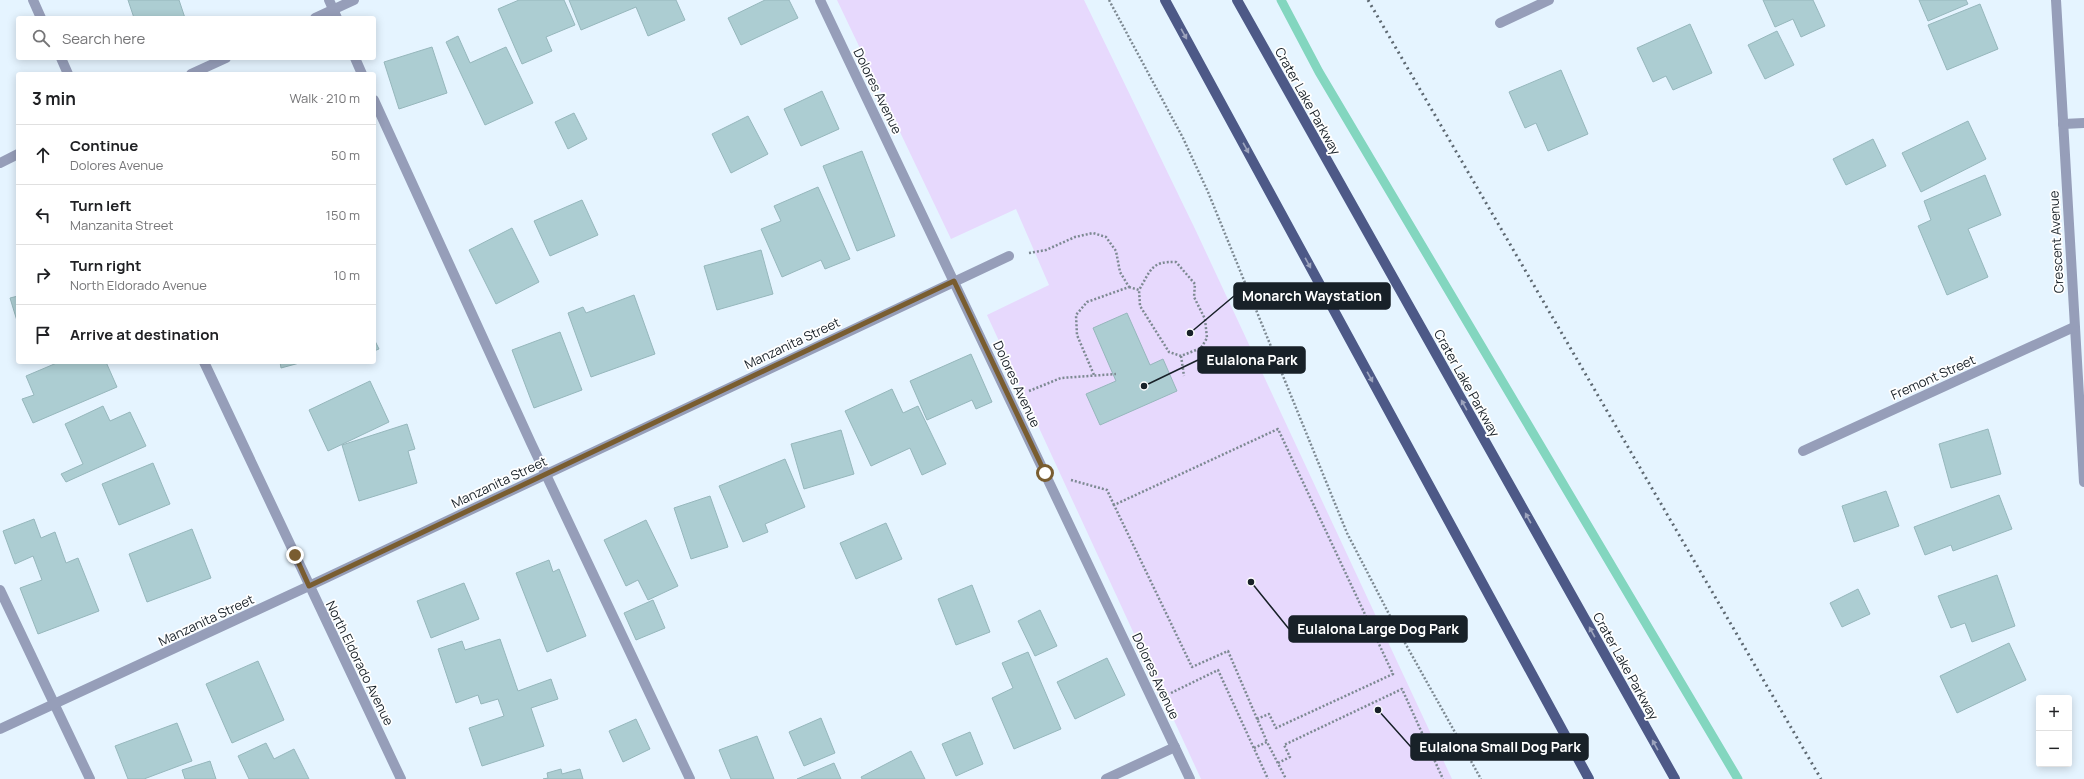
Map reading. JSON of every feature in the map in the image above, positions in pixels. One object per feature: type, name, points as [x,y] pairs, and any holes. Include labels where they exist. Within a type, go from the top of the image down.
[{"type":"main road","points":[[1165,0],[1589,779]]},
{"type":"main road","name":"Crater Lake Parkway","points":[[1237,0],[1675,779]]},
{"type":"street","points":[[33,0],[41,16]]},
{"type":"street","points":[[329,0],[335,14]]},
{"type":"street","points":[[325,16],[335,14],[354,0]]},
{"type":"street","name":"Dolores Avenue","points":[[820,0],[1190,779]]},
{"type":"street","points":[[1500,23],[1549,0]]},
{"type":"street","name":"Crescent Avenue","points":[[2056,0],[2084,482]]},
{"type":"street","points":[[62,60],[67,72]]},
{"type":"street","points":[[195,72],[222,60]]},
{"type":"street","points":[[356,60],[361,72]]},
{"type":"street","points":[[376,104],[546,474],[690,779]]},
{"type":"street","points":[[2063,124],[2084,123]]},
{"type":"street","points":[[0,163],[16,155]]},
{"type":"street","name":"Manzanita Street","points":[[0,729],[309,586],[1009,256]]},
{"type":"street","name":"Fremont Street","points":[[1803,451],[2074,327]]},
{"type":"street","name":"North Eldorado Avenue","points":[[205,364],[401,779]]},
{"type":"street","points":[[0,590],[90,779]]},
{"type":"street","points":[[1106,779],[1175,747]]},
{"type":"path","points":[[1109,0],[1183,138],[1208,192],[1347,533],[1390,616],[1481,779]]},
{"type":"path","points":[[1009,256],[1046,250],[1075,237],[1093,233],[1106,237],[1116,250],[1120,272],[1129,287]]},
{"type":"path","points":[[1161,262],[1176,262],[1195,284],[1194,297],[1205,319],[1207,338],[1201,348],[1181,356],[1169,352],[1140,306],[1139,290],[1152,268],[1161,262]]},
{"type":"path","points":[[1094,375],[1077,335],[1076,315],[1087,302],[1129,287],[1139,290]]},
{"type":"path","points":[[1181,356],[1184,376]]},
{"type":"path","points":[[1010,400],[1061,378],[1116,374]]},
{"type":"path","points":[[1114,505],[1278,428],[1393,674],[1276,728],[1269,714],[1257,719]]},
{"type":"path","points":[[1045,473],[1107,490],[1192,667],[1228,651],[1257,719],[1286,779]]},
{"type":"path","points":[[1154,701],[1218,670],[1268,779]]},
{"type":"path","points":[[1278,763],[1290,757],[1284,745],[1402,689],[1443,779]]},
{"type":"path","points":[[1254,748],[1268,742]]},
{"type":"shaded area","points":[[837,0],[1084,0],[1196,231],[1452,779],[1201,779],[987,315],[1049,285],[1016,209],[951,239]]},
{"type":"building","points":[[128,0],[179,0],[184,16],[133,16]]},
{"type":"building","points":[[519,0],[564,0],[575,25],[546,37],[552,51],[522,64],[498,9]]},
{"type":"building","points":[[569,0],[676,0],[685,20],[648,36],[636,7],[581,30]]},
{"type":"building","points":[[765,0],[789,0],[798,18],[741,45],[728,18]]},
{"type":"building","points":[[1763,0],[1813,0],[1825,26],[1801,37],[1793,19],[1775,27]]},
{"type":"building","points":[[1919,0],[1966,0],[1968,4],[1928,21]]},
{"type":"building","points":[[1980,4],[1998,49],[1947,70],[1928,25]]},
{"type":"building","points":[[1690,24],[1712,73],[1673,90],[1666,76],[1653,82],[1637,48]]},
{"type":"building","points":[[1777,31],[1794,65],[1765,79],[1748,45]]},
{"type":"building","points":[[458,36],[470,63],[506,47],[533,103],[485,125],[446,42]]},
{"type":"building","points":[[432,47],[447,93],[399,109],[384,62]]},
{"type":"building","points":[[1561,70],[1588,134],[1548,151],[1536,123],[1525,128],[1509,92]]},
{"type":"building","points":[[822,91],[839,129],[801,146],[784,109]]},
{"type":"building","points":[[574,113],[587,139],[568,149],[555,122]]},
{"type":"building","points":[[748,116],[768,154],[731,173],[712,134]]},
{"type":"building","points":[[1968,121],[1986,159],[1921,192],[1902,153]]},
{"type":"building","points":[[1873,139],[1886,166],[1846,185],[1833,159]]},
{"type":"building","points":[[862,151],[895,236],[857,251],[823,166]]},
{"type":"building","points":[[1985,175],[2001,215],[1968,229],[1988,277],[1947,295],[1918,226],[1931,220],[1924,201]]},
{"type":"building","points":[[818,187],[850,259],[825,269],[821,260],[782,277],[761,229],[781,221],[774,206]]},
{"type":"building","points":[[582,200],[598,235],[550,256],[534,221]]},
{"type":"building","points":[[512,228],[539,282],[496,304],[469,250]]},
{"type":"building","points":[[761,250],[773,294],[717,310],[704,266]]},
{"type":"building","points":[[634,295],[655,354],[591,377],[568,313],[583,307],[586,313]]},
{"type":"building","points":[[16,296],[16,318],[10,298]]},
{"type":"building","points":[[1127,313],[1150,365],[1163,359],[1177,391],[1100,425],[1086,394],[1116,381],[1093,328]]},
{"type":"building","points":[[560,332],[582,390],[534,408],[512,350]]},
{"type":"building","points":[[376,343],[379,349],[376,350]]},
{"type":"building","points":[[971,354],[992,402],[976,409],[972,400],[927,420],[910,381]]},
{"type":"building","points":[[54,364],[107,364],[117,387],[33,423],[22,399],[34,395],[26,376]]},
{"type":"building","points":[[280,364],[296,364],[281,368]]},
{"type":"building","points":[[370,381],[389,422],[328,451],[309,410]]},
{"type":"building","points":[[892,389],[903,413],[918,406],[946,464],[922,475],[910,448],[871,466],[845,411]]},
{"type":"building","points":[[103,406],[110,421],[130,412],[146,446],[66,482],[61,474],[83,464],[65,424]]},
{"type":"building","points":[[407,424],[415,449],[408,451],[417,483],[359,501],[342,445]]},
{"type":"building","points":[[1988,429],[2001,474],[1951,488],[1939,444]]},
{"type":"building","points":[[841,430],[854,474],[804,489],[791,444]]},
{"type":"building","points":[[785,459],[805,507],[765,524],[768,532],[743,542],[719,486]]},
{"type":"building","points":[[153,463],[170,504],[119,525],[102,484]]},
{"type":"building","points":[[1886,491],[1899,526],[1854,542],[1842,506]]},
{"type":"building","points":[[1999,495],[2012,529],[1953,551],[1951,545],[1925,555],[1914,527]]},
{"type":"building","points":[[710,496],[728,547],[691,559],[674,508]]},
{"type":"building","points":[[34,519],[41,538],[55,532],[66,563],[78,558],[99,611],[38,634],[20,588],[42,580],[33,556],[15,564],[3,531]]},
{"type":"building","points":[[646,520],[678,586],[648,600],[638,580],[626,586],[604,540]]},
{"type":"building","points":[[886,523],[902,559],[856,579],[840,543]]},
{"type":"building","points":[[192,529],[211,578],[147,602],[129,554]]},
{"type":"building","points":[[549,560],[553,572],[559,569],[586,636],[547,652],[516,573]]},
{"type":"building","points":[[1997,575],[2015,626],[1972,642],[1965,623],[1951,628],[1938,596]]},
{"type":"building","points":[[464,583],[479,619],[431,638],[417,601]]},
{"type":"building","points":[[972,585],[990,632],[956,645],[938,599]]},
{"type":"building","points":[[1858,589],[1870,614],[1842,627],[1830,603]]},
{"type":"building","points":[[653,600],[665,628],[636,640],[624,613]]},
{"type":"building","points":[[1040,610],[1057,646],[1035,656],[1018,621]]},
{"type":"building","points":[[500,639],[518,691],[551,679],[558,699],[531,708],[544,746],[482,766],[469,728],[504,716],[498,699],[481,704],[478,695],[456,703],[438,649],[462,641],[465,650]]},
{"type":"building","points":[[2009,643],[2026,680],[1957,713],[1940,676]]},
{"type":"building","points":[[1028,652],[1061,729],[1014,749],[992,698],[1013,688],[1002,663]]},
{"type":"building","points":[[1107,658],[1125,695],[1075,719],[1057,682]]},
{"type":"building","points":[[258,661],[284,720],[232,743],[206,684]]},
{"type":"building","points":[[821,718],[835,753],[804,766],[789,732]]},
{"type":"building","points":[[636,719],[650,749],[623,762],[609,731]]},
{"type":"building","points":[[177,723],[192,761],[144,779],[128,779],[115,746]]},
{"type":"building","points":[[970,732],[983,764],[956,776],[942,744]]},
{"type":"building","points":[[757,736],[774,779],[731,779],[719,750]]},
{"type":"building","points":[[266,743],[274,759],[294,749],[309,779],[249,779],[238,756]]},
{"type":"building","points":[[911,751],[925,779],[862,779],[861,777]]},
{"type":"building","points":[[210,761],[216,779],[185,779],[182,770]]},
{"type":"building","points":[[834,763],[841,779],[797,779]]},
{"type":"building","points":[[561,769],[562,774],[580,769],[583,779],[543,779],[548,778],[547,773]]},
{"type":"waterway","points":[[1281,0],[1319,72],[1738,779]]},
{"type":"railway","points":[[1368,0],[1821,779]]},
{"type":"place","name":"Monarch Waystation","points":[[1190,333]]},
{"type":"place","name":"Eulalona Park","points":[[1144,386]]},
{"type":"place","name":"Eulalona Large Dog Park","points":[[1251,582]]},
{"type":"place","name":"Eulalona Small Dog Park","points":[[1378,710]]},
{"type":"route","points":[[295,555],[309,586],[954,281],[1045,473]]}]
